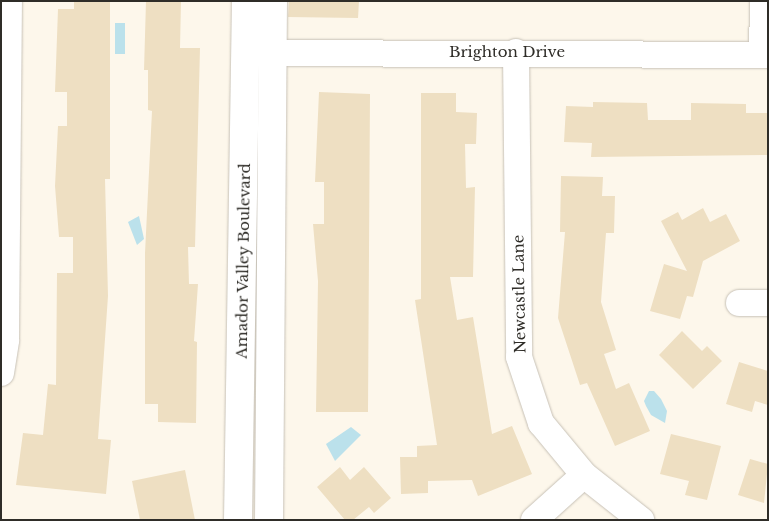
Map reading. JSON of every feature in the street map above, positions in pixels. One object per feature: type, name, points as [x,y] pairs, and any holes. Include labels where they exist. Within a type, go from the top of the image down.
[{"type":"street","points":[[1,373],[6,340],[9,1]]},
{"type":"street","name":"Amador Valley Boulevard","points":[[238,520],[246,1]]},
{"type":"street","points":[[258,1],[260,37],[274,53]]},
{"type":"street","name":"Amador Valley Boulevard","points":[[269,520],[274,1]]},
{"type":"street","points":[[763,1],[765,54]]},
{"type":"street","name":"Brighton Drive","points":[[246,53],[516,52],[765,54]]},
{"type":"street","name":"Newcastle Lane","points":[[516,52],[519,357],[541,423],[584,475],[641,520]]},
{"type":"street","points":[[739,303],[768,303]]},
{"type":"street","points":[[534,520],[584,475]]},
{"type":"water","points":[[115,23],[125,23],[125,54],[115,54]]},
{"type":"water","points":[[139,216],[144,239],[137,245],[128,222]]},
{"type":"water","points":[[649,391],[654,391],[661,399],[667,411],[665,423],[651,415],[646,406],[644,401]]},
{"type":"water","points":[[351,427],[361,435],[335,461],[326,444]]},
{"type":"building","points":[[74,1],[110,1],[110,179],[105,179],[108,296],[98,439],[111,440],[106,494],[16,485],[23,433],[43,435],[48,384],[56,385],[57,273],[73,273],[73,237],[59,237],[55,186],[58,126],[67,126],[67,92],[55,92],[58,9],[74,9]]},
{"type":"building","points":[[146,1],[181,1],[180,48],[200,48],[195,247],[188,247],[189,284],[198,284],[194,341],[197,342],[196,423],[158,422],[158,404],[145,404],[145,253],[152,111],[148,110],[148,70],[144,70]]},
{"type":"building","points":[[289,1],[359,1],[358,18],[288,17]]},
{"type":"building","points":[[319,92],[370,94],[368,412],[316,412],[318,281],[313,224],[324,224],[324,182],[315,182]]},
{"type":"building","points":[[421,93],[456,93],[456,112],[477,113],[476,144],[465,144],[466,188],[475,187],[473,277],[450,277],[457,320],[473,317],[492,434],[512,426],[532,474],[478,496],[472,480],[428,481],[428,493],[401,494],[400,457],[417,457],[417,446],[437,445],[415,300],[421,299]]},
{"type":"building","points":[[593,102],[647,103],[648,120],[691,120],[691,103],[746,104],[746,113],[768,113],[768,155],[591,157],[592,143],[564,142],[566,106],[593,107]]},
{"type":"building","points":[[561,176],[603,177],[602,196],[615,196],[614,233],[606,233],[601,302],[616,350],[604,354],[616,389],[629,383],[650,431],[615,446],[587,383],[580,385],[558,318],[565,232],[560,232]]},
{"type":"building","points":[[703,208],[710,222],[726,214],[740,241],[703,261],[693,297],[687,296],[680,319],[650,311],[664,264],[687,271],[661,221],[678,212],[682,220]]},
{"type":"building","points":[[682,331],[702,351],[707,346],[722,361],[693,389],[659,355]]},
{"type":"building","points":[[739,362],[768,371],[768,405],[755,401],[752,412],[726,404]]},
{"type":"building","points":[[671,434],[721,446],[707,500],[685,495],[689,481],[660,474]]},
{"type":"building","points":[[750,459],[768,464],[764,503],[738,495]]},
{"type":"building","points":[[340,467],[350,480],[364,467],[391,498],[374,513],[369,507],[353,520],[345,520],[317,487]]},
{"type":"building","points":[[185,470],[195,520],[140,520],[132,481]]}]
